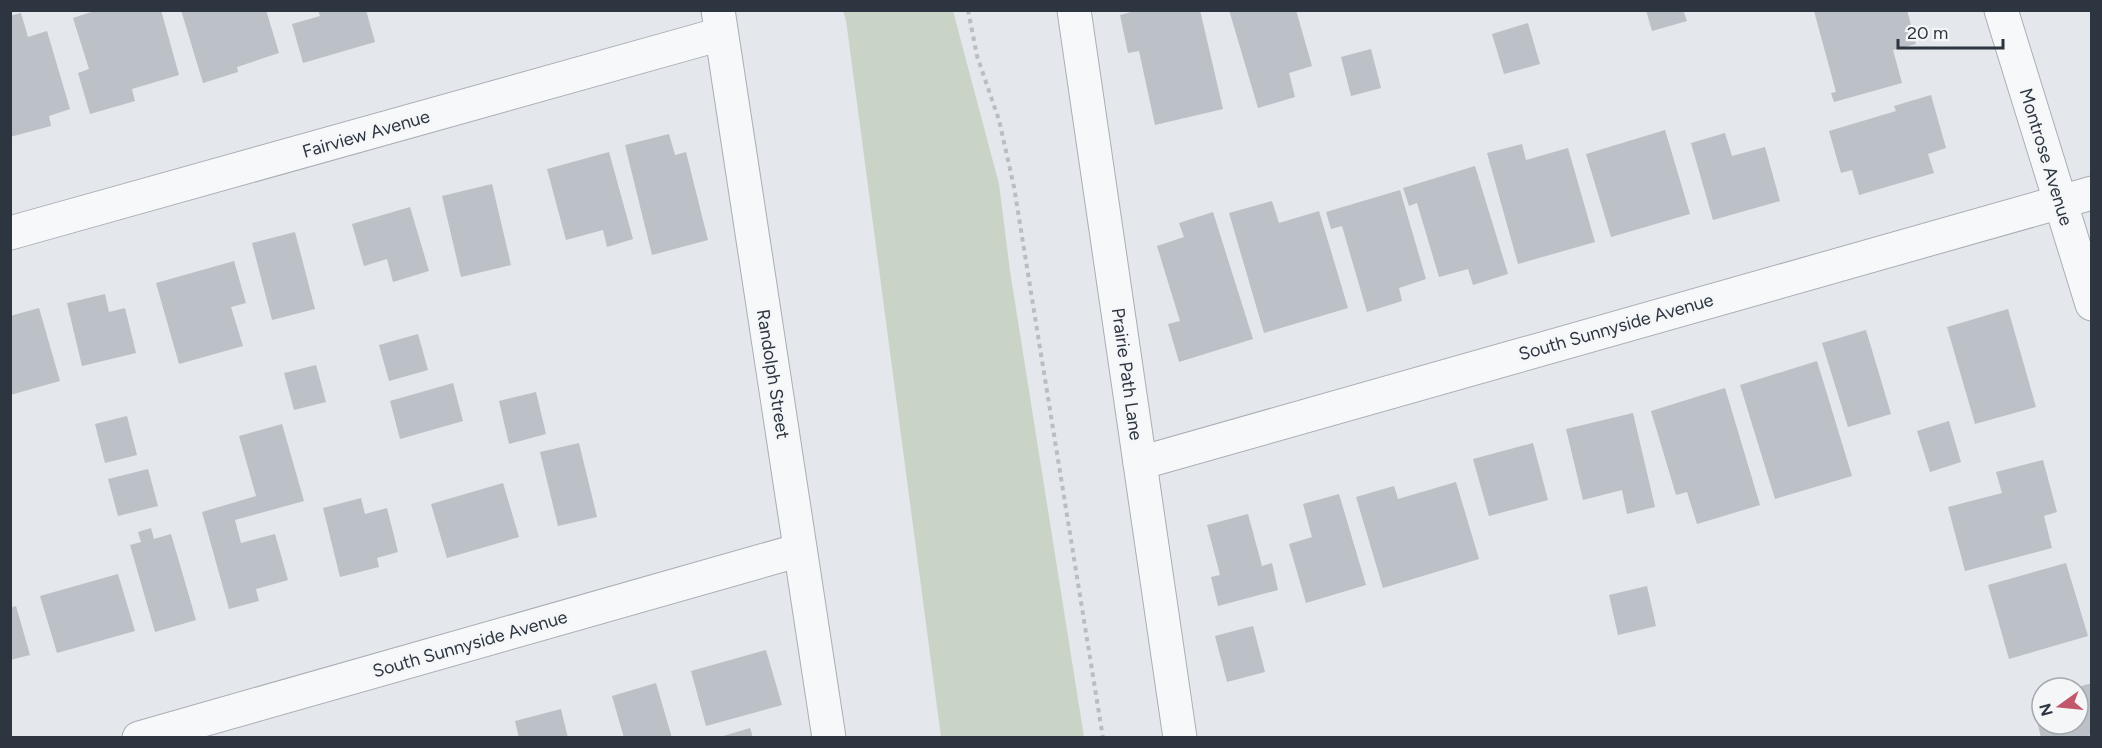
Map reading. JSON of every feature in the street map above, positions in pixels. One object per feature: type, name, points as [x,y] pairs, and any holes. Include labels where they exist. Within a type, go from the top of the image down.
[{"type":"street","name":"Prairie Path Lane","points":[[1074,10],[1180,738]]},
{"type":"street","name":"Montrose Avenue","points":[[2001,10],[2091,304]]},
{"type":"street","name":"Fairview Avenue","points":[[10,233],[720,22]]},
{"type":"street","name":"Randolph Street","points":[[720,22],[829,738]]},
{"type":"street","name":"South Sunnyside Avenue","points":[[1140,463],[2091,193]]},
{"type":"street","name":"South Sunnyside Avenue","points":[[139,738],[800,550]]},
{"type":"path","points":[[968,10],[977,56],[999,120],[1014,187],[1103,738]]},
{"type":"green space","points":[[843,11],[953,11],[999,184],[1010,271],[1084,737],[941,737]]},
{"type":"building","points":[[97,10],[161,10],[179,75],[132,89],[135,101],[90,114],[78,73],[89,69],[73,18]]},
{"type":"building","points":[[181,10],[266,10],[279,53],[237,67],[238,72],[203,83]]},
{"type":"building","points":[[318,10],[366,10],[375,42],[303,63],[292,24],[320,16]]},
{"type":"building","points":[[1138,10],[1200,10],[1223,109],[1155,125],[1139,51],[1128,53],[1120,15]]},
{"type":"building","points":[[1229,10],[1296,10],[1312,66],[1289,73],[1295,97],[1258,108]]},
{"type":"building","points":[[1646,10],[1683,10],[1687,21],[1652,31]]},
{"type":"building","points":[[1907,10],[1916,44],[1893,50],[1902,83],[1834,102],[1831,93],[1836,92],[1814,11]]},
{"type":"building","points":[[21,13],[28,37],[47,31],[70,109],[49,116],[51,126],[10,137],[10,16]]},
{"type":"building","points":[[1528,23],[1540,64],[1504,74],[1492,34]]},
{"type":"building","points":[[1371,49],[1381,88],[1351,96],[1341,57]]},
{"type":"building","points":[[1931,95],[1946,148],[1928,154],[1934,173],[1859,195],[1852,170],[1841,173],[1829,131],[1896,111],[1894,106]]},
{"type":"building","points":[[1665,130],[1690,214],[1611,237],[1586,154]]},
{"type":"building","points":[[1725,133],[1732,156],[1765,147],[1780,201],[1713,220],[1691,143]]},
{"type":"building","points":[[669,134],[675,155],[686,152],[708,240],[652,255],[625,145]]},
{"type":"building","points":[[1522,144],[1526,160],[1568,148],[1595,242],[1518,264],[1487,153]]},
{"type":"building","points":[[609,152],[633,239],[607,247],[603,230],[566,240],[547,169]]},
{"type":"building","points":[[1475,166],[1508,274],[1473,285],[1468,269],[1439,277],[1417,203],[1409,206],[1403,188]]},
{"type":"building","points":[[492,184],[511,265],[461,277],[442,196]]},
{"type":"building","points":[[1400,190],[1426,279],[1399,288],[1402,301],[1367,312],[1342,226],[1331,229],[1326,212]]},
{"type":"building","points":[[1272,201],[1279,223],[1319,211],[1348,308],[1264,333],[1229,213]]},
{"type":"building","points":[[410,207],[429,271],[393,282],[387,259],[364,266],[352,224]]},
{"type":"building","points":[[1213,212],[1253,339],[1179,362],[1168,324],[1180,321],[1157,246],[1184,237],[1179,223]]},
{"type":"building","points":[[295,232],[315,309],[272,320],[252,243]]},
{"type":"building","points":[[234,261],[246,303],[231,307],[243,346],[179,364],[156,283]]},
{"type":"building","points":[[105,294],[109,312],[125,308],[136,353],[82,366],[67,303]]},
{"type":"building","points":[[39,308],[60,381],[10,395],[10,316]]},
{"type":"building","points":[[2008,309],[2036,407],[1975,424],[1947,327]]},
{"type":"building","points":[[1866,330],[1891,414],[1848,427],[1822,343]]},
{"type":"building","points":[[418,334],[428,370],[389,381],[379,345]]},
{"type":"building","points":[[1817,361],[1852,476],[1775,499],[1740,385]]},
{"type":"building","points":[[316,365],[326,402],[294,410],[284,373]]},
{"type":"building","points":[[453,383],[463,421],[400,439],[390,401]]},
{"type":"building","points":[[1725,388],[1760,505],[1697,524],[1687,492],[1676,495],[1651,411]]},
{"type":"building","points":[[536,392],[546,434],[509,444],[499,401]]},
{"type":"building","points":[[1633,413],[1655,507],[1627,514],[1622,490],[1583,500],[1566,429]]},
{"type":"building","points":[[127,416],[137,455],[105,463],[95,424]]},
{"type":"building","points":[[1949,421],[1961,462],[1930,472],[1917,431]]},
{"type":"building","points":[[282,424],[304,501],[235,520],[241,543],[275,534],[288,580],[256,589],[259,601],[229,609],[202,512],[256,496],[239,436]]},
{"type":"building","points":[[579,443],[597,517],[558,526],[540,452]]},
{"type":"building","points":[[1533,443],[1548,500],[1489,516],[1473,459]]},
{"type":"building","points":[[2043,460],[2057,512],[2044,516],[2052,548],[1965,571],[1948,507],[2002,493],[1996,472]]},
{"type":"building","points":[[148,469],[158,506],[118,516],[108,479]]},
{"type":"building","points":[[1456,482],[1479,559],[1383,588],[1356,497],[1394,486],[1398,499]]},
{"type":"building","points":[[503,483],[519,537],[447,558],[431,504]]},
{"type":"building","points":[[1339,494],[1366,585],[1306,603],[1289,544],[1312,537],[1303,504]]},
{"type":"building","points":[[361,498],[365,514],[387,508],[398,552],[377,558],[379,567],[340,577],[323,508]]},
{"type":"building","points":[[1248,514],[1262,566],[1272,563],[1278,590],[1218,606],[1211,577],[1220,575],[1207,525]]},
{"type":"building","points":[[151,528],[154,539],[171,534],[196,620],[155,632],[130,545],[141,542],[138,532]]},
{"type":"building","points":[[2066,563],[2088,636],[2009,659],[1988,585]]},
{"type":"building","points":[[118,574],[135,631],[57,653],[40,596]]},
{"type":"building","points":[[1647,586],[1656,626],[1618,635],[1609,595]]},
{"type":"building","points":[[16,606],[30,655],[10,660],[10,608]]},
{"type":"building","points":[[1253,626],[1265,672],[1227,682],[1215,636]]},
{"type":"building","points":[[766,650],[782,705],[706,726],[691,671]]},
{"type":"building","points":[[656,683],[672,738],[624,738],[612,696]]},
{"type":"building","points":[[2092,683],[2092,735],[2090,735],[2090,684]]},
{"type":"building","points":[[561,709],[568,738],[519,738],[515,721]]},
{"type":"building","points":[[750,728],[753,738],[720,738],[720,737]]},
{"type":"building","points":[[2041,736],[2088,736],[2079,738],[2041,738]]}]
